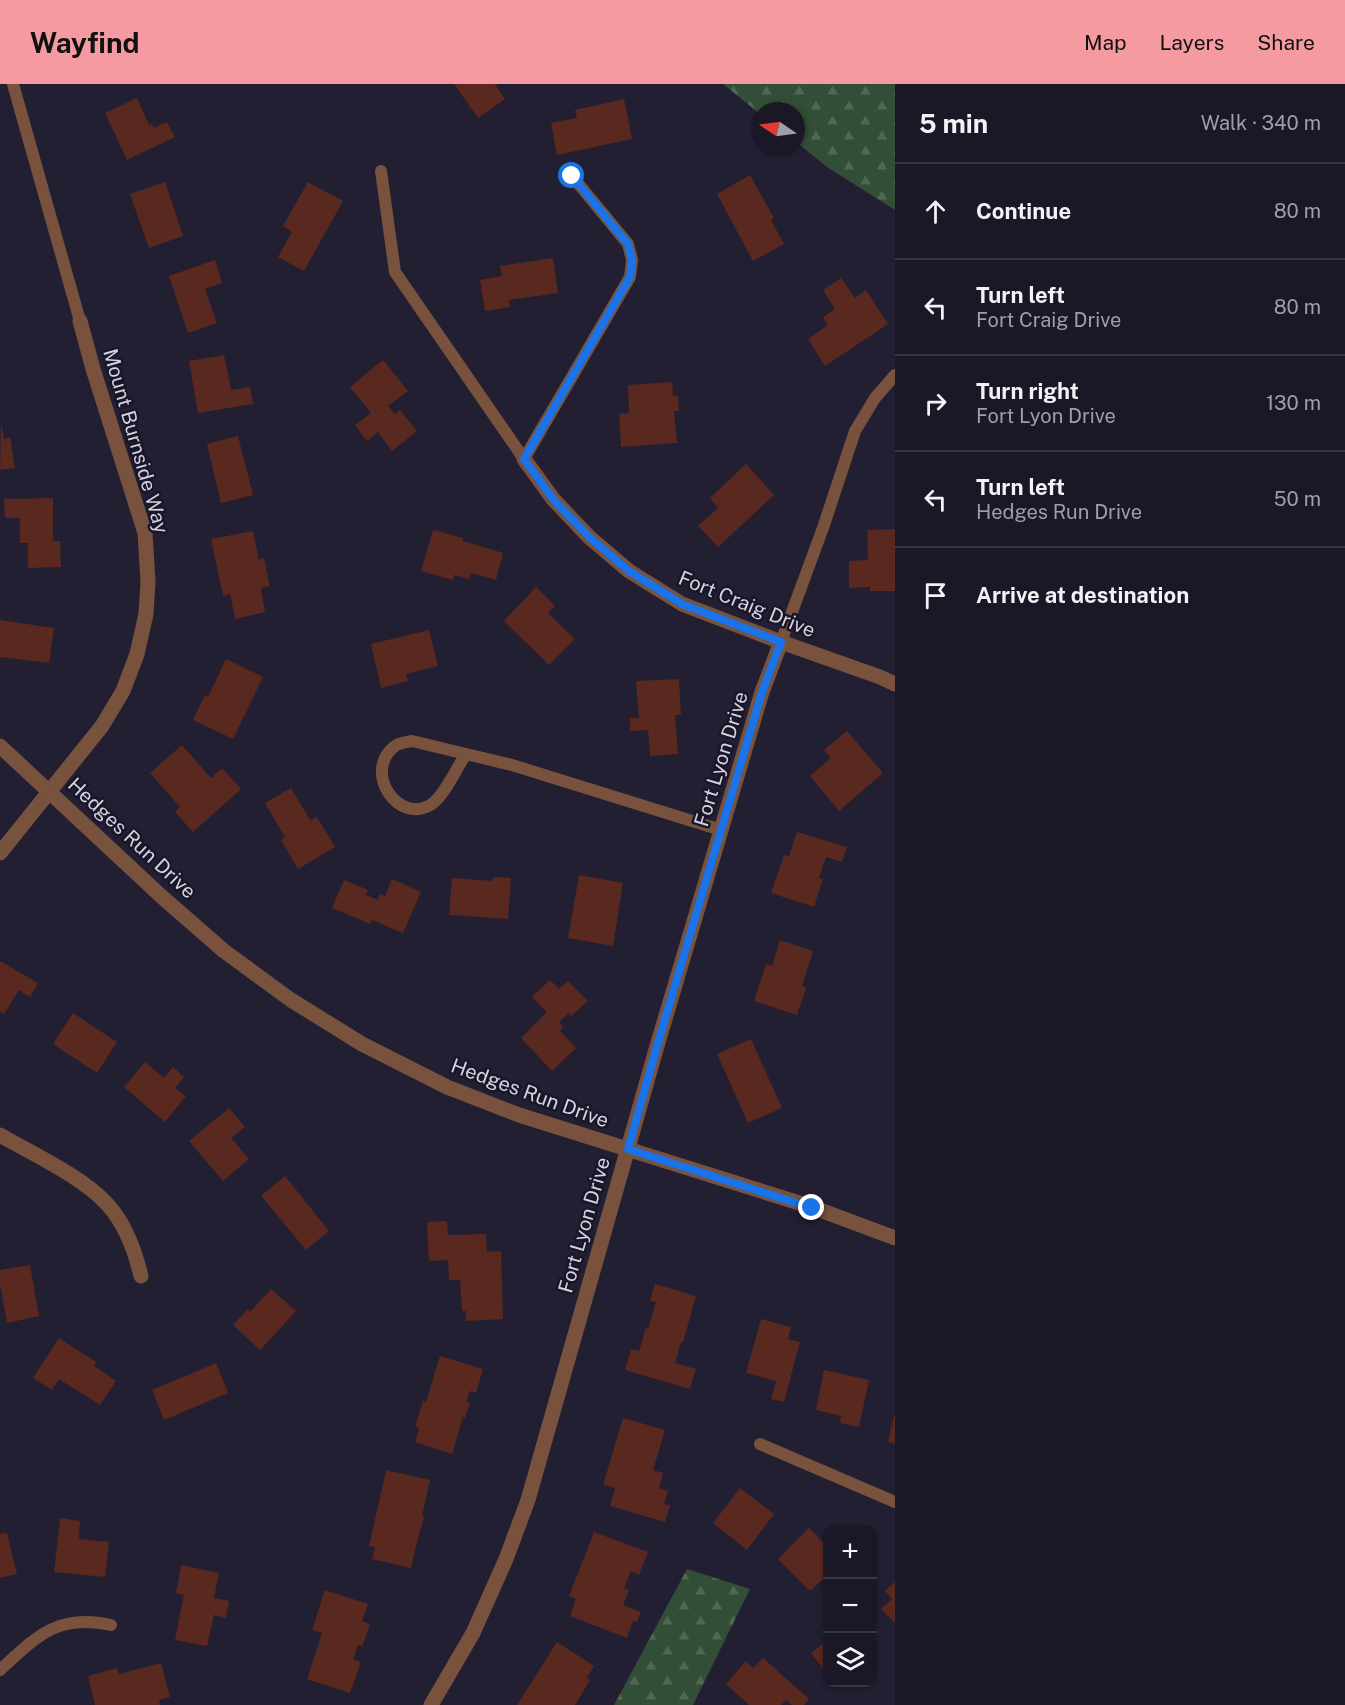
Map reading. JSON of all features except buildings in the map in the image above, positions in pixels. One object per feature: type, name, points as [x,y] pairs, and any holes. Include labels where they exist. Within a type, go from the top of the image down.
[{"type":"street","name":"Mount Burnside Way","points":[[0,853],[102,726],[123,691],[137,654],[146,614],[148,582],[145,533],[80,321]]},
{"type":"street","name":"Fort Craig Drive","points":[[524,459],[553,499],[582,530],[629,571],[682,604],[895,684]]},
{"type":"street","name":"Fort Lyon Drive","points":[[431,1705],[473,1632],[506,1559],[528,1500],[657,1046],[762,692],[781,642]]},
{"type":"street","name":"Hedges Run Drive","points":[[0,746],[161,896],[224,951],[291,1000],[352,1038],[447,1087],[519,1115],[812,1208],[895,1238]]},
{"type":"street","points":[[0,1135],[87,1185],[109,1206],[125,1231],[137,1258],[141,1276]]},
{"type":"lane","points":[[13,84],[80,321]]},
{"type":"lane","points":[[381,171],[395,272],[524,459],[630,277],[632,260],[628,244],[572,176]]},
{"type":"lane","points":[[781,642],[824,525],[855,431],[875,398],[895,375]]},
{"type":"lane","points":[[466,754],[440,795],[432,804],[420,809],[406,807],[394,800],[383,784],[381,770],[385,757],[396,745],[412,741],[512,765],[721,830]]},
{"type":"lane","points":[[760,1444],[895,1502]]},
{"type":"lane","points":[[0,1670],[31,1642],[54,1627],[71,1622],[94,1621],[111,1625]]},
{"type":"green space","points":[[723,84],[895,84],[895,210],[827,167],[805,149],[805,102],[751,102],[751,107]]},
{"type":"green space","points":[[687,1569],[750,1589],[693,1705],[614,1705]]},
{"type":"route","points":[[572,176],[628,244],[632,260],[630,277],[524,459],[553,499],[589,537],[629,571],[682,604],[781,642],[762,692],[628,1149],[812,1208]]}]
